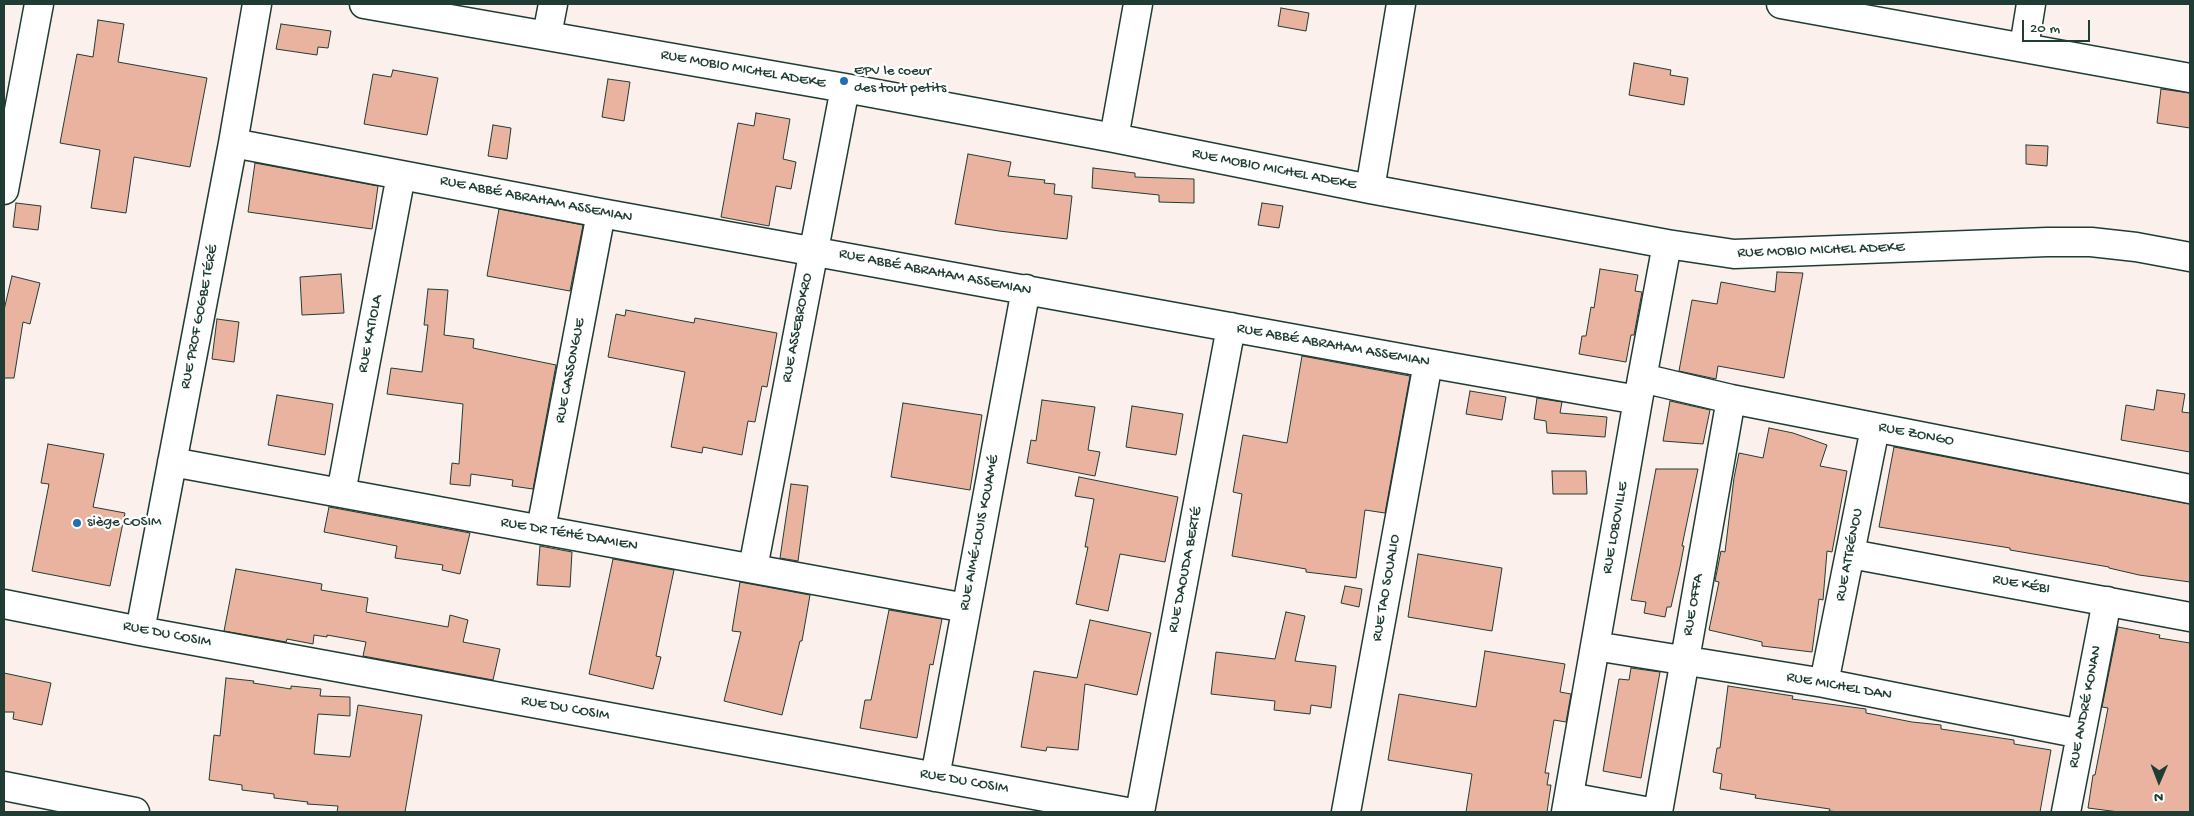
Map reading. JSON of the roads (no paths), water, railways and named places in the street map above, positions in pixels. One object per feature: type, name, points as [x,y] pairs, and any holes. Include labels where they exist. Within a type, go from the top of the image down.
[{"type":"street","points":[[4,190],[38,4]]},
{"type":"street","name":"RUE PROF GOGBE TÉRÉ","points":[[140,631],[233,143],[257,4]]},
{"type":"street","name":"RUE MOBIO MICHEL ADEKE","points":[[364,4],[845,88],[1114,138],[1370,189],[1667,244],[1734,254],[2091,242],[2136,247],[2190,257]]},
{"type":"street","points":[[547,36],[553,4]]},
{"type":"street","points":[[1114,138],[1138,4]]},
{"type":"street","points":[[1370,189],[1401,4]]},
{"type":"street","points":[[1781,4],[2190,78]]},
{"type":"street","points":[[2024,47],[2032,4]]},
{"type":"street","name":"RUE ASSEBROKRO","points":[[753,568],[845,88]]},
{"type":"street","name":"RUE ABBÉ ABRAHAM ASSEMIAN","points":[[233,143],[601,213],[813,250],[1428,364],[1640,389]]},
{"type":"street","name":"RUE KATIOLA","points":[[341,493],[401,174]]},
{"type":"street","name":"RUE CASSONGUE","points":[[541,530],[601,213]]},
{"type":"street","name":"RUE LOBOVILLE","points":[[1568,804],[1667,244]]},
{"type":"street","name":"RUE AIMÉ-LOUIS KOUAMÉ","points":[[935,777],[1026,289]]},
{"type":"street","name":"RUE DAOUDA BERTÉ","points":[[1140,812],[1231,327]]},
{"type":"street","name":"RUE TAO SOUALIO","points":[[1346,812],[1428,364]]},
{"type":"street","name":"RUE ZONGO","points":[[1640,389],[1731,399],[2190,489]]},
{"type":"street","name":"RUE OFFA","points":[[1658,812],[1731,399]]},
{"type":"street","name":"RUE ATTRÉNOU","points":[[1824,683],[1875,428]]},
{"type":"street","name":"RUE DR TÉHÉ DAMIEN","points":[[172,462],[966,608]]},
{"type":"street","name":"RUE KÉBI","points":[[1851,554],[2190,617]]},
{"type":"street","name":"RUE ANDRÉ KONAN","points":[[2066,812],[2107,601]]},
{"type":"street","name":"RUE DU COSIM","points":[[4,604],[140,631],[1127,812]]},
{"type":"street","name":"RUE MICHEL DAN","points":[[1595,646],[1824,683],[2081,734]]},
{"type":"street","points":[[4,786],[79,807],[135,812]]},
{"type":"street","points":[[1568,804],[1650,812]]},
{"type":"place","name":"EPV le coeur des tout petits","points":[[844,81]]},
{"type":"place","name":"siège COSIM","points":[[77,523]]}]
